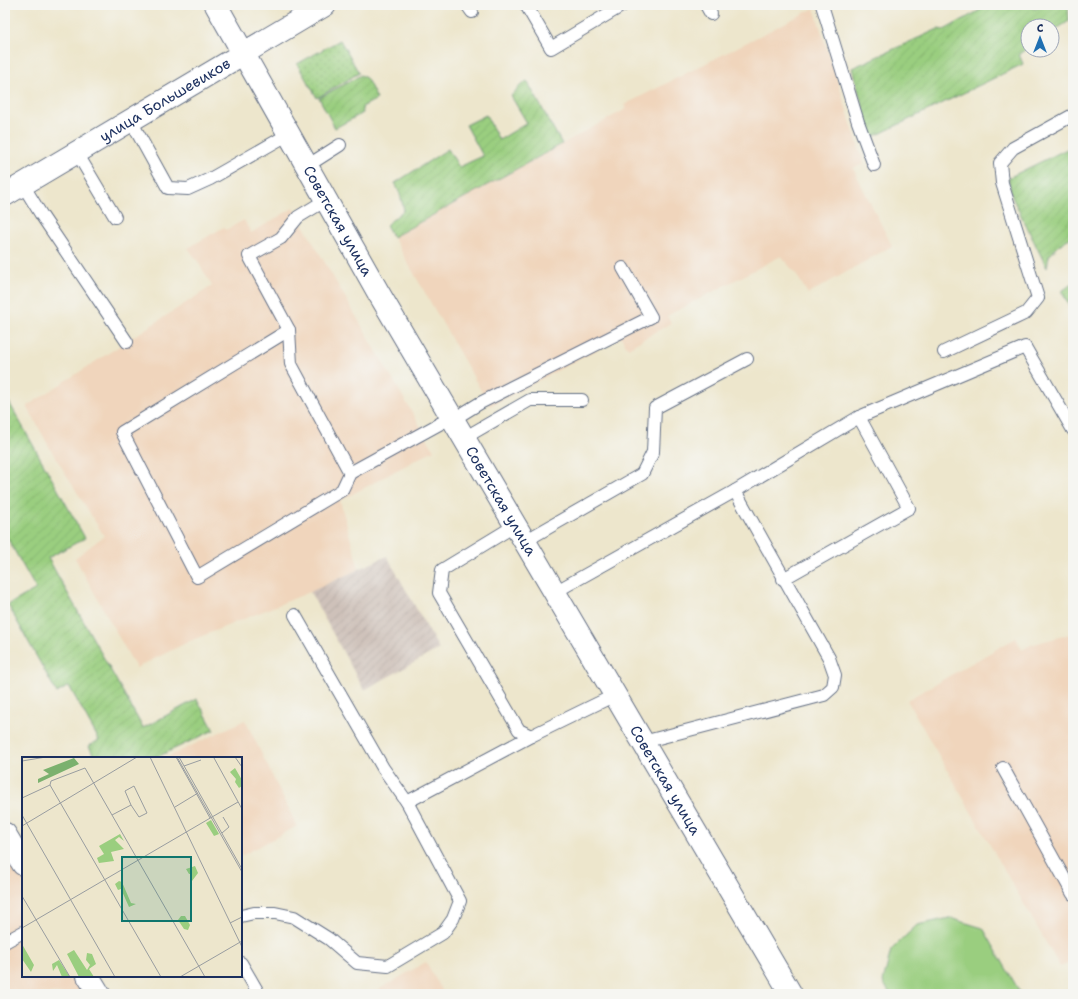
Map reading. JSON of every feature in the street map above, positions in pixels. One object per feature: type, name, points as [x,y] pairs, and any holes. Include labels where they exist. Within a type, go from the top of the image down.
[{"type":"street","name":"Советская улица","points":[[216,5],[326,200],[791,994]]},
{"type":"street","name":"улица Большевиков","points":[[14,190],[325,5]]},
{"type":"street","points":[[5,834],[22,862]]},
{"type":"lane","points":[[526,5],[551,48],[623,5]]},
{"type":"lane","points":[[822,5],[858,122],[874,165]]},
{"type":"lane","points":[[944,352],[1026,314],[1038,298],[1002,184],[1000,163],[1013,148],[1073,115]]},
{"type":"lane","points":[[131,121],[168,188],[188,189],[210,179],[289,134]]},
{"type":"lane","points":[[307,166],[340,145]]},
{"type":"lane","points":[[77,153],[115,217]]},
{"type":"lane","points":[[14,190],[42,216],[127,342]]},
{"type":"lane","points":[[326,200],[298,217],[281,238],[249,256],[289,330],[291,364],[350,473]]},
{"type":"lane","points":[[457,425],[480,403],[652,317],[623,268]]},
{"type":"lane","points":[[289,330],[122,432],[198,577],[342,490],[350,473],[457,425],[530,400],[582,400]]},
{"type":"lane","points":[[555,592],[735,491],[859,417],[1025,347],[1073,430]]},
{"type":"lane","points":[[531,736],[519,730],[439,593],[442,570],[642,474],[653,452],[655,408],[746,359]]},
{"type":"lane","points":[[783,579],[909,508],[859,417]]},
{"type":"lane","points":[[643,742],[824,695],[833,687],[835,675],[829,658],[783,579],[735,491]]},
{"type":"lane","points":[[242,916],[254,913],[268,913],[294,917],[329,939],[357,963],[388,966],[443,933],[453,919],[460,901],[407,802],[383,768],[295,615]]},
{"type":"lane","points":[[407,802],[531,736],[615,695]]},
{"type":"lane","points":[[1002,768],[1073,894]]},
{"type":"lane","points":[[5,942],[22,933]]},
{"type":"lane","points":[[242,965],[259,994]]},
{"type":"shaded area","points":[[814,8],[864,164],[853,168],[892,246],[808,294],[796,274],[781,256],[667,316],[671,323],[628,348],[621,337],[490,406],[393,237],[626,109],[624,105]]},
{"type":"shaded area","points":[[293,208],[434,450],[340,501],[359,569],[310,592],[190,641],[136,668],[75,558],[104,536],[51,450],[27,406],[212,286],[197,260],[188,248],[224,227],[226,230],[244,220],[251,233]]},
{"type":"shaded area","points":[[387,556],[439,649],[364,690],[310,592]]},
{"type":"shaded area","points":[[1073,633],[1073,960],[1060,967],[907,700],[1016,638],[1022,650],[1031,645]]},
{"type":"shaded area","points":[[245,720],[297,826],[242,855],[242,757],[168,757]]},
{"type":"shaded area","points":[[6,847],[22,875],[22,977],[80,977],[89,994],[5,994]]},
{"type":"shaded area","points":[[426,962],[444,994],[371,994]]},
{"type":"green space","points":[[989,5],[1028,5],[1035,9],[1043,5],[1068,5],[1069,21],[1060,27],[1060,18],[1020,18],[1019,54],[1023,64],[871,138],[852,68],[938,29],[944,30]]},
{"type":"green space","points":[[340,40],[359,73],[317,98],[297,64]]},
{"type":"green space","points":[[361,75],[367,79],[377,99],[362,107],[363,113],[335,128],[319,98]]},
{"type":"green space","points":[[527,81],[562,144],[393,237],[386,225],[404,210],[400,194],[395,183],[448,149],[459,167],[483,156],[466,125],[486,115],[499,140],[527,123],[511,96],[522,84]]},
{"type":"green space","points":[[1073,146],[1073,236],[1063,242],[1049,255],[1047,268],[1012,197],[1008,178]]},
{"type":"green space","points":[[1073,283],[1073,314],[1062,291]]},
{"type":"green space","points":[[5,395],[85,538],[48,558],[143,728],[197,699],[214,730],[157,757],[94,757],[89,746],[99,740],[69,686],[57,693],[8,605],[36,589],[5,534]]},
{"type":"green space","points":[[950,918],[983,928],[1021,994],[890,994],[883,982],[891,950],[917,925]]}]
